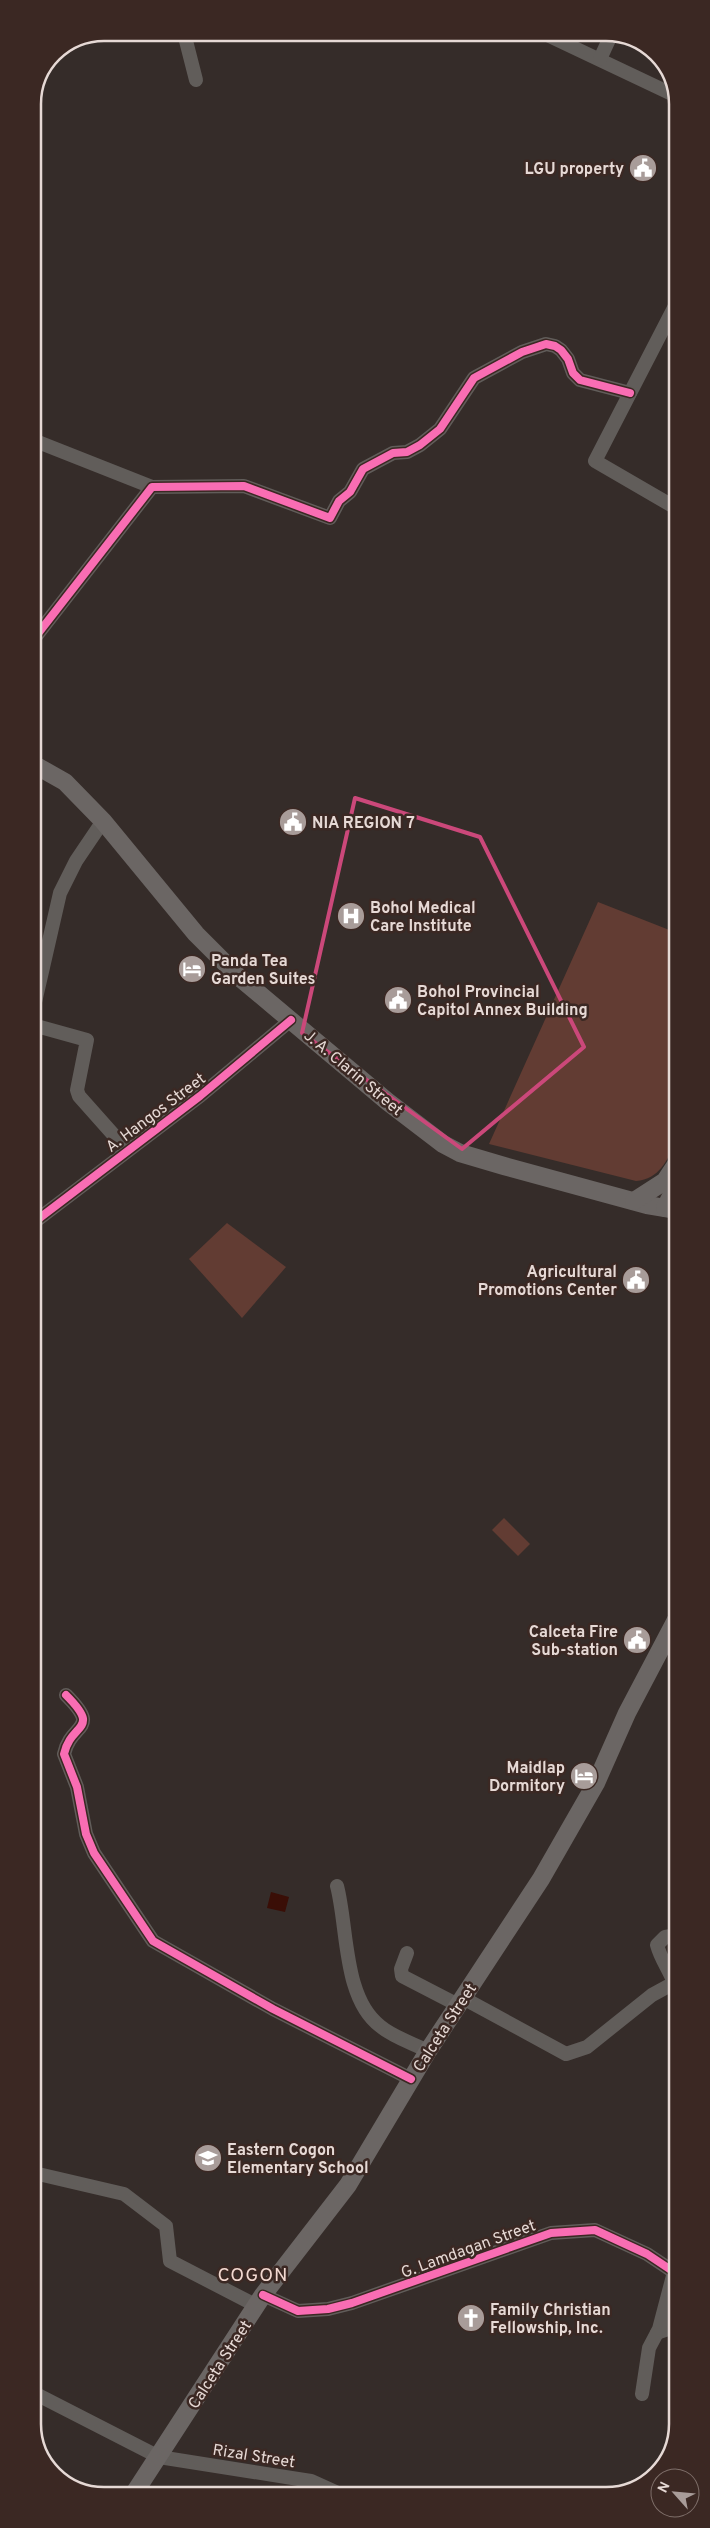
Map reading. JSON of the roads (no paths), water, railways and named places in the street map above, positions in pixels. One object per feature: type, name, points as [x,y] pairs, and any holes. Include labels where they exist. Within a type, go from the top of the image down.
[{"type":"main road","name":"J. A. Clarin Street","points":[[41,768],[65,782],[103,822],[196,934],[239,977],[395,1107],[452,1149],[460,1153],[634,1201],[669,1209]]},
{"type":"main road","points":[[634,1201],[664,1181],[669,1174]]},
{"type":"main road","name":"Calceta Street","points":[[138,2487],[260,2300],[348,2184],[410,2079],[568,1836],[669,1634]]},
{"type":"street","points":[[186,41],[196,80]]},
{"type":"street","points":[[560,41],[668,92]]},
{"type":"street","points":[[600,60],[608,41]]},
{"type":"street","points":[[669,318],[595,462],[669,504]]},
{"type":"street","points":[[41,443],[152,487],[244,486],[330,518],[339,501],[350,492],[363,469],[393,453],[407,452],[420,445],[440,429],[474,378],[522,352],[546,344],[555,346],[568,359],[573,373],[580,380],[630,393]]},
{"type":"street","points":[[41,630],[152,487]]},
{"type":"street","points":[[41,976],[60,893],[76,861],[103,822]]},
{"type":"street","name":"A. Hangos Street","points":[[41,1217],[200,1096],[291,1020]]},
{"type":"street","points":[[41,1027],[87,1040],[77,1090],[79,1096],[127,1150]]},
{"type":"street","points":[[66,1694],[83,1714],[84,1720],[64,1754],[77,1787],[86,1834],[105,1872],[153,1941],[273,2009],[410,2079]]},
{"type":"street","points":[[337,1886],[343,1908],[350,1970],[358,1995],[370,2017],[381,2027],[428,2051]]},
{"type":"street","points":[[669,1936],[665,1937],[658,1945],[661,1960],[669,1970]]},
{"type":"street","points":[[407,1953],[400,1969],[402,1976],[566,2054],[587,2047],[652,1995],[669,1988]]},
{"type":"street","name":"G. Lamdagan Street","points":[[41,2175],[124,2194],[166,2226],[170,2261],[260,2300],[298,2311],[328,2309],[352,2304],[551,2233],[595,2230],[647,2254],[669,2268]]},
{"type":"street","points":[[642,2394],[649,2348],[657,2333],[669,2295]]},
{"type":"street","points":[[657,2333],[669,2329]]},
{"type":"street","name":"Rizal Street","points":[[41,2398],[159,2457],[311,2481],[324,2487]]},
{"type":"place","name":"LGU property","points":[[643,168]]},
{"type":"place","name":"NIA REGION 7","points":[[293,822]]},
{"type":"place","name":"Bohol Medical Care Institute","points":[[351,916]]},
{"type":"place","name":"Panda Tea Garden Suites","points":[[192,969]]},
{"type":"place","name":"Bohol Provincial Capitol Annex Building","points":[[398,1000]]},
{"type":"place","name":"Agricultural Promotions Center","points":[[636,1280]]},
{"type":"place","name":"Calceta Fire Sub-station","points":[[637,1640]]},
{"type":"place","name":"Maidlap Dormitory","points":[[584,1776]]},
{"type":"place","name":"Eastern Cogon Elementary School","points":[[208,2158]]},
{"type":"place","name":"Family Christian Fellowship, Inc.","points":[[471,2318]]},
{"type":"district","name":"COGON","points":[[253,2274]]}]
